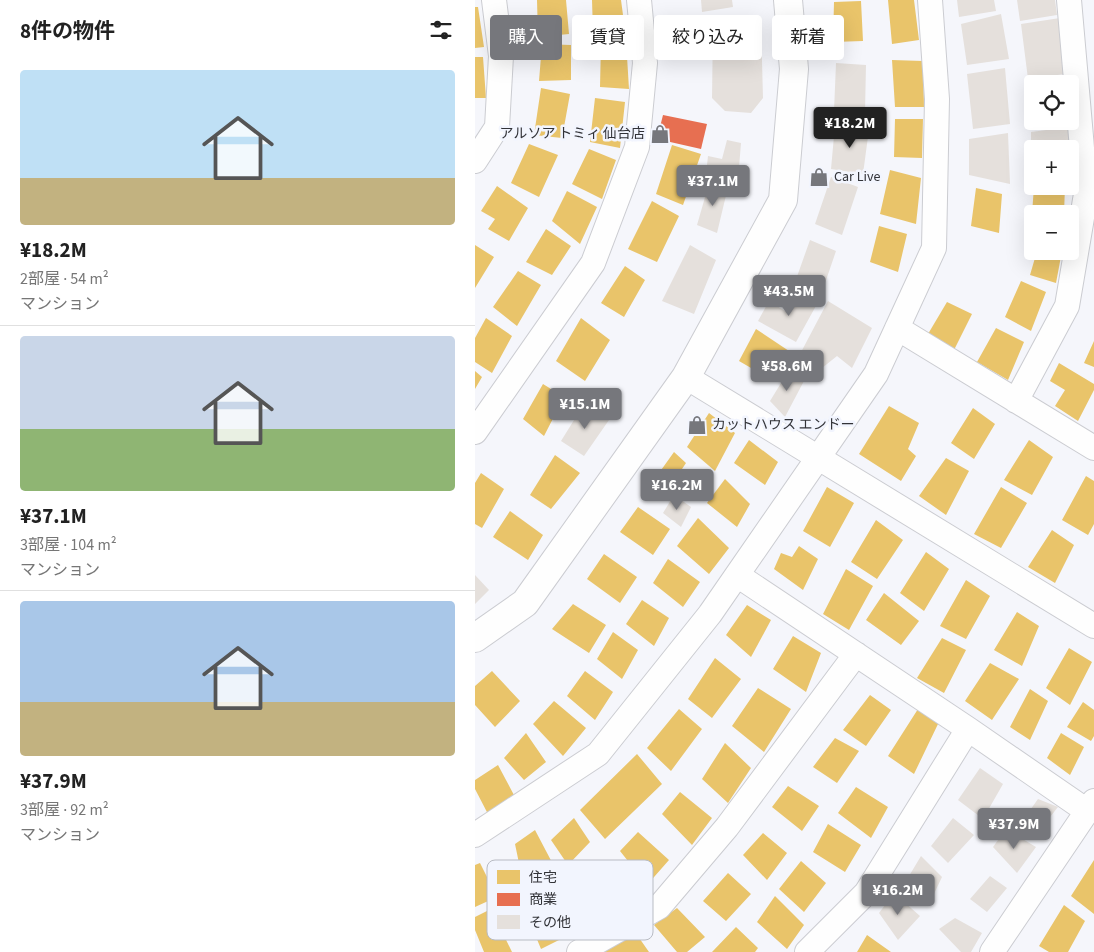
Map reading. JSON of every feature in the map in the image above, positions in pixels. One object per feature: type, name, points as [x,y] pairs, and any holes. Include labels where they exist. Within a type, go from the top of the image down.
[{"type":"street","points":[[475,161],[497,127],[501,56],[495,0]]},
{"type":"street","points":[[475,432],[593,263],[627,174],[637,147],[645,62],[639,0]]},
{"type":"street","points":[[475,638],[525,603],[686,377],[783,200],[794,69],[788,0]]},
{"type":"street","points":[[475,835],[598,754],[710,614],[875,374],[934,248],[937,99],[930,0]]},
{"type":"street","points":[[1016,401],[1067,306],[1086,194],[1069,0]]},
{"type":"street","points":[[897,328],[1094,448]]},
{"type":"street","points":[[686,377],[1094,626]]},
{"type":"street","points":[[737,575],[968,728],[1091,806],[993,952]]},
{"type":"street","points":[[653,910],[659,907],[727,827],[857,654]]},
{"type":"street","points":[[807,952],[867,893],[968,728]]},
{"type":"street","points":[[579,952],[600,940]]},
{"type":"building: 住宅","points":[[537,0],[566,0],[569,34],[562,35],[562,15],[537,15]]},
{"type":"building: 住宅","points":[[592,0],[621,0],[623,15],[592,15]]},
{"type":"building: 住宅","points":[[888,0],[914,0],[919,40],[892,44]]},
{"type":"building: 住宅","points":[[861,1],[863,41],[844,42],[844,15],[834,15],[834,2]]},
{"type":"building: 住宅","points":[[475,7],[478,7],[484,47],[475,48]]},
{"type":"building: 住宅","points":[[562,45],[571,45],[571,80],[539,81],[541,60],[562,60]]},
{"type":"building: 住宅","points":[[475,57],[483,57],[486,98],[475,98]]},
{"type":"building: 住宅","points":[[601,60],[627,60],[629,89],[600,87]]},
{"type":"building: 住宅","points":[[892,60],[923,61],[924,107],[895,107]]},
{"type":"building: 住宅","points":[[541,88],[570,94],[562,138],[534,135]]},
{"type":"building: 住宅","points":[[595,98],[625,102],[620,148],[590,142]]},
{"type":"building: 住宅","points":[[895,119],[923,119],[922,158],[894,157]]},
{"type":"building: 住宅","points":[[529,144],[558,155],[539,197],[511,183]]},
{"type":"building: 住宅","points":[[672,145],[701,154],[683,205],[656,194]]},
{"type":"building: 住宅","points":[[589,149],[616,160],[602,199],[572,184]]},
{"type":"building: 住宅","points":[[890,170],[921,178],[916,224],[880,214]]},
{"type":"building: 住宅","points":[[497,186],[528,208],[509,241],[488,229],[495,219],[481,211]]},
{"type":"building: 住宅","points":[[976,188],[1002,194],[999,233],[971,226]]},
{"type":"building: 住宅","points":[[567,191],[597,207],[580,244],[552,221]]},
{"type":"building: 住宅","points":[[1033,195],[1065,195],[1064,205],[1033,205]]},
{"type":"building: 住宅","points":[[652,201],[679,216],[657,262],[628,249]]},
{"type":"building: 住宅","points":[[879,226],[907,234],[898,272],[870,262]]},
{"type":"building: 住宅","points":[[546,229],[571,246],[552,275],[526,262]]},
{"type":"building: 住宅","points":[[475,245],[494,257],[475,288]]},
{"type":"building: 住宅","points":[[1034,260],[1060,260],[1056,283],[1030,275]]},
{"type":"building: 住宅","points":[[625,266],[645,280],[624,317],[601,303]]},
{"type":"building: 住宅","points":[[518,271],[541,285],[517,326],[493,307]]},
{"type":"building: 住宅","points":[[1021,281],[1046,292],[1031,331],[1005,317]]},
{"type":"building: 住宅","points":[[947,302],[972,314],[954,350],[928,334]]},
{"type":"building: 住宅","points":[[486,318],[512,336],[492,373],[475,362],[475,338]]},
{"type":"building: 住宅","points":[[581,318],[610,340],[585,381],[556,361]]},
{"type":"building: 住宅","points":[[996,328],[1024,342],[1008,380],[977,362]]},
{"type":"building: 住宅","points":[[756,329],[789,351],[772,380],[739,361]]},
{"type":"building: 住宅","points":[[1094,341],[1094,367],[1084,363]]},
{"type":"building: 住宅","points":[[1059,363],[1094,384],[1094,390],[1078,421],[1055,406],[1065,390],[1050,381]]},
{"type":"building: 住宅","points":[[475,371],[482,377],[475,389]]},
{"type":"building: 住宅","points":[[543,384],[564,397],[544,436],[523,419]]},
{"type":"building: 住宅","points":[[889,406],[919,423],[908,449],[916,456],[901,481],[859,454]]},
{"type":"building: 住宅","points":[[973,408],[995,424],[974,459],[951,443]]},
{"type":"building: 住宅","points":[[709,413],[735,433],[715,471],[687,447]]},
{"type":"building: 住宅","points":[[749,440],[778,462],[765,485],[734,463]]},
{"type":"building: 住宅","points":[[1029,440],[1053,457],[1032,495],[1004,480]]},
{"type":"building: 住宅","points":[[674,452],[686,463],[682,469],[703,482],[693,497],[659,473]]},
{"type":"building: 住宅","points":[[555,455],[580,473],[551,509],[530,495]]},
{"type":"building: 住宅","points":[[946,458],[969,471],[946,515],[919,496]]},
{"type":"building: 住宅","points":[[481,473],[504,489],[482,528],[475,524],[475,483]]},
{"type":"building: 住宅","points":[[1086,476],[1094,481],[1094,524],[1088,535],[1062,520]]},
{"type":"building: 住宅","points":[[725,479],[750,504],[737,527],[707,503]]},
{"type":"building: 住宅","points":[[827,487],[854,503],[830,547],[803,531]]},
{"type":"building: 住宅","points":[[1001,487],[1027,503],[1001,548],[974,534]]},
{"type":"building: 住宅","points":[[638,507],[670,529],[653,555],[620,532]]},
{"type":"building: 住宅","points":[[510,511],[543,535],[528,560],[493,537]]},
{"type":"building: 住宅","points":[[698,518],[729,548],[709,574],[677,546]]},
{"type":"building: 住宅","points":[[876,520],[903,540],[877,579],[851,562]]},
{"type":"building: 住宅","points":[[1052,530],[1074,545],[1055,583],[1028,567]]},
{"type":"building: 住宅","points":[[799,546],[818,559],[803,590],[774,569],[781,553],[792,557]]},
{"type":"building: 住宅","points":[[926,552],[949,569],[924,611],[900,593]]},
{"type":"building: 住宅","points":[[604,554],[637,577],[620,603],[587,579]]},
{"type":"building: 住宅","points":[[668,559],[700,582],[683,607],[653,583]]},
{"type":"building: 住宅","points":[[846,569],[873,586],[849,630],[823,614]]},
{"type":"building: 住宅","points":[[966,580],[990,596],[966,639],[940,626]]},
{"type":"building: 住宅","points":[[884,593],[919,621],[901,645],[866,620]]},
{"type":"building: 住宅","points":[[642,600],[669,618],[654,646],[626,624]]},
{"type":"building: 住宅","points":[[573,604],[606,625],[589,653],[552,629]]},
{"type":"building: 住宅","points":[[747,605],[771,620],[751,657],[726,635]]},
{"type":"building: 住宅","points":[[1017,612],[1039,626],[1022,666],[994,650]]},
{"type":"building: 住宅","points":[[613,632],[638,650],[622,679],[597,659]]},
{"type":"building: 住宅","points":[[793,636],[821,653],[806,692],[773,669]]},
{"type":"building: 住宅","points":[[942,638],[966,650],[944,693],[917,678]]},
{"type":"building: 住宅","points":[[1069,648],[1092,662],[1070,705],[1046,688]]},
{"type":"building: 住宅","points":[[715,658],[741,679],[712,718],[688,699]]},
{"type":"building: 住宅","points":[[990,663],[1019,679],[992,720],[965,701]]},
{"type":"building: 住宅","points":[[492,671],[520,701],[495,727],[475,705],[475,686]]},
{"type":"building: 住宅","points":[[585,671],[613,692],[595,720],[567,696]]},
{"type":"building: 住宅","points":[[758,688],[791,709],[764,752],[732,726]]},
{"type":"building: 住宅","points":[[1030,689],[1048,701],[1030,740],[1010,727]]},
{"type":"building: 住宅","points":[[870,695],[891,710],[866,746],[843,730]]},
{"type":"building: 住宅","points":[[554,701],[586,728],[563,756],[533,724]]},
{"type":"building: 住宅","points":[[1083,702],[1094,710],[1094,736],[1091,741],[1067,727]]},
{"type":"building: 住宅","points":[[679,709],[702,729],[671,771],[647,748]]},
{"type":"building: 住宅","points":[[918,709],[938,724],[914,774],[888,756]]},
{"type":"building: 住宅","points":[[526,733],[546,762],[524,780],[504,758]]},
{"type":"building: 住宅","points":[[1061,733],[1084,747],[1070,775],[1047,758]]},
{"type":"building: 住宅","points":[[835,738],[859,751],[837,783],[813,767]]},
{"type":"building: 住宅","points":[[725,743],[751,768],[728,803],[702,779]]},
{"type":"building: 住宅","points":[[637,754],[662,784],[605,839],[580,810]]},
{"type":"building: 住宅","points":[[498,765],[515,797],[489,816],[475,789],[475,780]]},
{"type":"building: 住宅","points":[[788,786],[819,806],[802,831],[772,807]]},
{"type":"building: 住宅","points":[[856,787],[888,807],[871,838],[838,813]]},
{"type":"building: 住宅","points":[[680,792],[712,818],[692,845],[662,814]]},
{"type":"building: 住宅","points":[[574,818],[590,842],[573,860],[565,860],[551,840]]},
{"type":"building: 住宅","points":[[828,824],[861,845],[845,872],[813,852]]},
{"type":"building: 住宅","points":[[535,830],[551,860],[518,860],[515,844]]},
{"type":"building: 住宅","points":[[638,832],[669,860],[653,878],[653,860],[627,860],[620,851]]},
{"type":"building: 住宅","points":[[763,833],[787,853],[767,880],[743,855]]},
{"type":"building: 住宅","points":[[1094,860],[1094,914],[1071,896]]},
{"type":"building: 住宅","points":[[801,861],[826,883],[804,912],[779,889]]},
{"type":"building: 住宅","points":[[480,863],[487,877],[487,902],[475,907],[475,865]]},
{"type":"building: 住宅","points":[[728,873],[751,894],[726,921],[703,901]]},
{"type":"building: 住宅","points":[[775,896],[804,925],[787,949],[757,922]]},
{"type":"building: 住宅","points":[[1064,905],[1085,921],[1068,952],[1049,952],[1039,946]]},
{"type":"building: 住宅","points":[[677,908],[705,937],[687,952],[677,952],[654,925]]},
{"type":"building: 住宅","points":[[487,911],[487,940],[506,940],[512,952],[484,952],[475,930],[475,917]]},
{"type":"building: 住宅","points":[[736,927],[758,948],[755,952],[712,952]]},
{"type":"building: 住宅","points":[[867,935],[891,952],[857,952]]},
{"type":"building: 住宅","points":[[537,940],[559,940],[541,949]]},
{"type":"building: 住宅","points":[[623,940],[641,940],[649,952],[604,952]]},
{"type":"building: 商業","points":[[663,115],[707,124],[701,149],[657,139]]},
{"type":"building: その他","points":[[701,0],[732,0],[733,7],[702,12]]},
{"type":"building: その他","points":[[957,0],[994,0],[996,11],[959,17]]},
{"type":"building: その他","points":[[1017,0],[1055,0],[1057,15],[1020,21]]},
{"type":"building: その他","points":[[1001,14],[1009,59],[967,65],[961,24]]},
{"type":"building: その他","points":[[1060,18],[1065,74],[1027,75],[1021,24]]},
{"type":"building: その他","points":[[713,60],[762,60],[763,98],[751,113],[725,111],[712,98]]},
{"type":"building: その他","points":[[836,63],[866,65],[865,112],[834,111]]},
{"type":"building: その他","points":[[1005,68],[1010,124],[973,129],[967,74]]},
{"type":"building: その他","points":[[835,125],[869,129],[863,174],[831,169]]},
{"type":"building: その他","points":[[1069,130],[1071,140],[1031,140],[1031,132]]},
{"type":"building: その他","points":[[1008,133],[1010,184],[969,175],[969,139]]},
{"type":"building: その他","points":[[727,140],[741,143],[738,180],[706,174],[708,156],[722,159]]},
{"type":"building: その他","points":[[831,177],[858,187],[842,235],[815,224]]},
{"type":"building: その他","points":[[710,180],[728,187],[717,233],[697,225]]},
{"type":"building: その他","points":[[810,240],[836,251],[821,295],[794,285]]},
{"type":"building: その他","points":[[690,245],[716,260],[694,314],[662,301]]},
{"type":"building: その他","points":[[795,292],[817,304],[796,342],[758,321],[769,301],[785,311]]},
{"type":"building: その他","points":[[828,301],[872,328],[852,368],[837,356],[822,368],[799,356]]},
{"type":"building: その他","points":[[789,370],[805,379],[785,417],[770,401]]},
{"type":"building: その他","points":[[584,404],[609,420],[584,456],[561,441]]},
{"type":"building: その他","points":[[674,495],[691,507],[681,527],[663,513]]},
{"type":"building: その他","points":[[475,575],[489,590],[475,604]]},
{"type":"building: その他","points":[[980,768],[1003,784],[983,819],[958,800]]},
{"type":"building: その他","points":[[1038,799],[1058,807],[1035,836],[1023,820]]},
{"type":"building: その他","points":[[953,818],[974,835],[948,863],[931,846]]},
{"type":"building: その他","points":[[1006,829],[1036,847],[1017,873],[993,847]]},
{"type":"building: その他","points":[[921,856],[942,877],[933,896],[909,876]]},
{"type":"building: その他","points":[[990,876],[1007,888],[987,912],[970,899]]},
{"type":"building: その他","points":[[894,893],[920,916],[898,940],[879,913]]},
{"type":"building: その他","points":[[955,918],[982,933],[971,952],[961,952],[939,929]]},
{"type":"place","name":"アルソア トミィ 仙台店","points":[[660,134]]},
{"type":"place","name":"Car Live","points":[[819,177]]},
{"type":"place","name":"カットハウス エンドー","points":[[697,425]]}]
